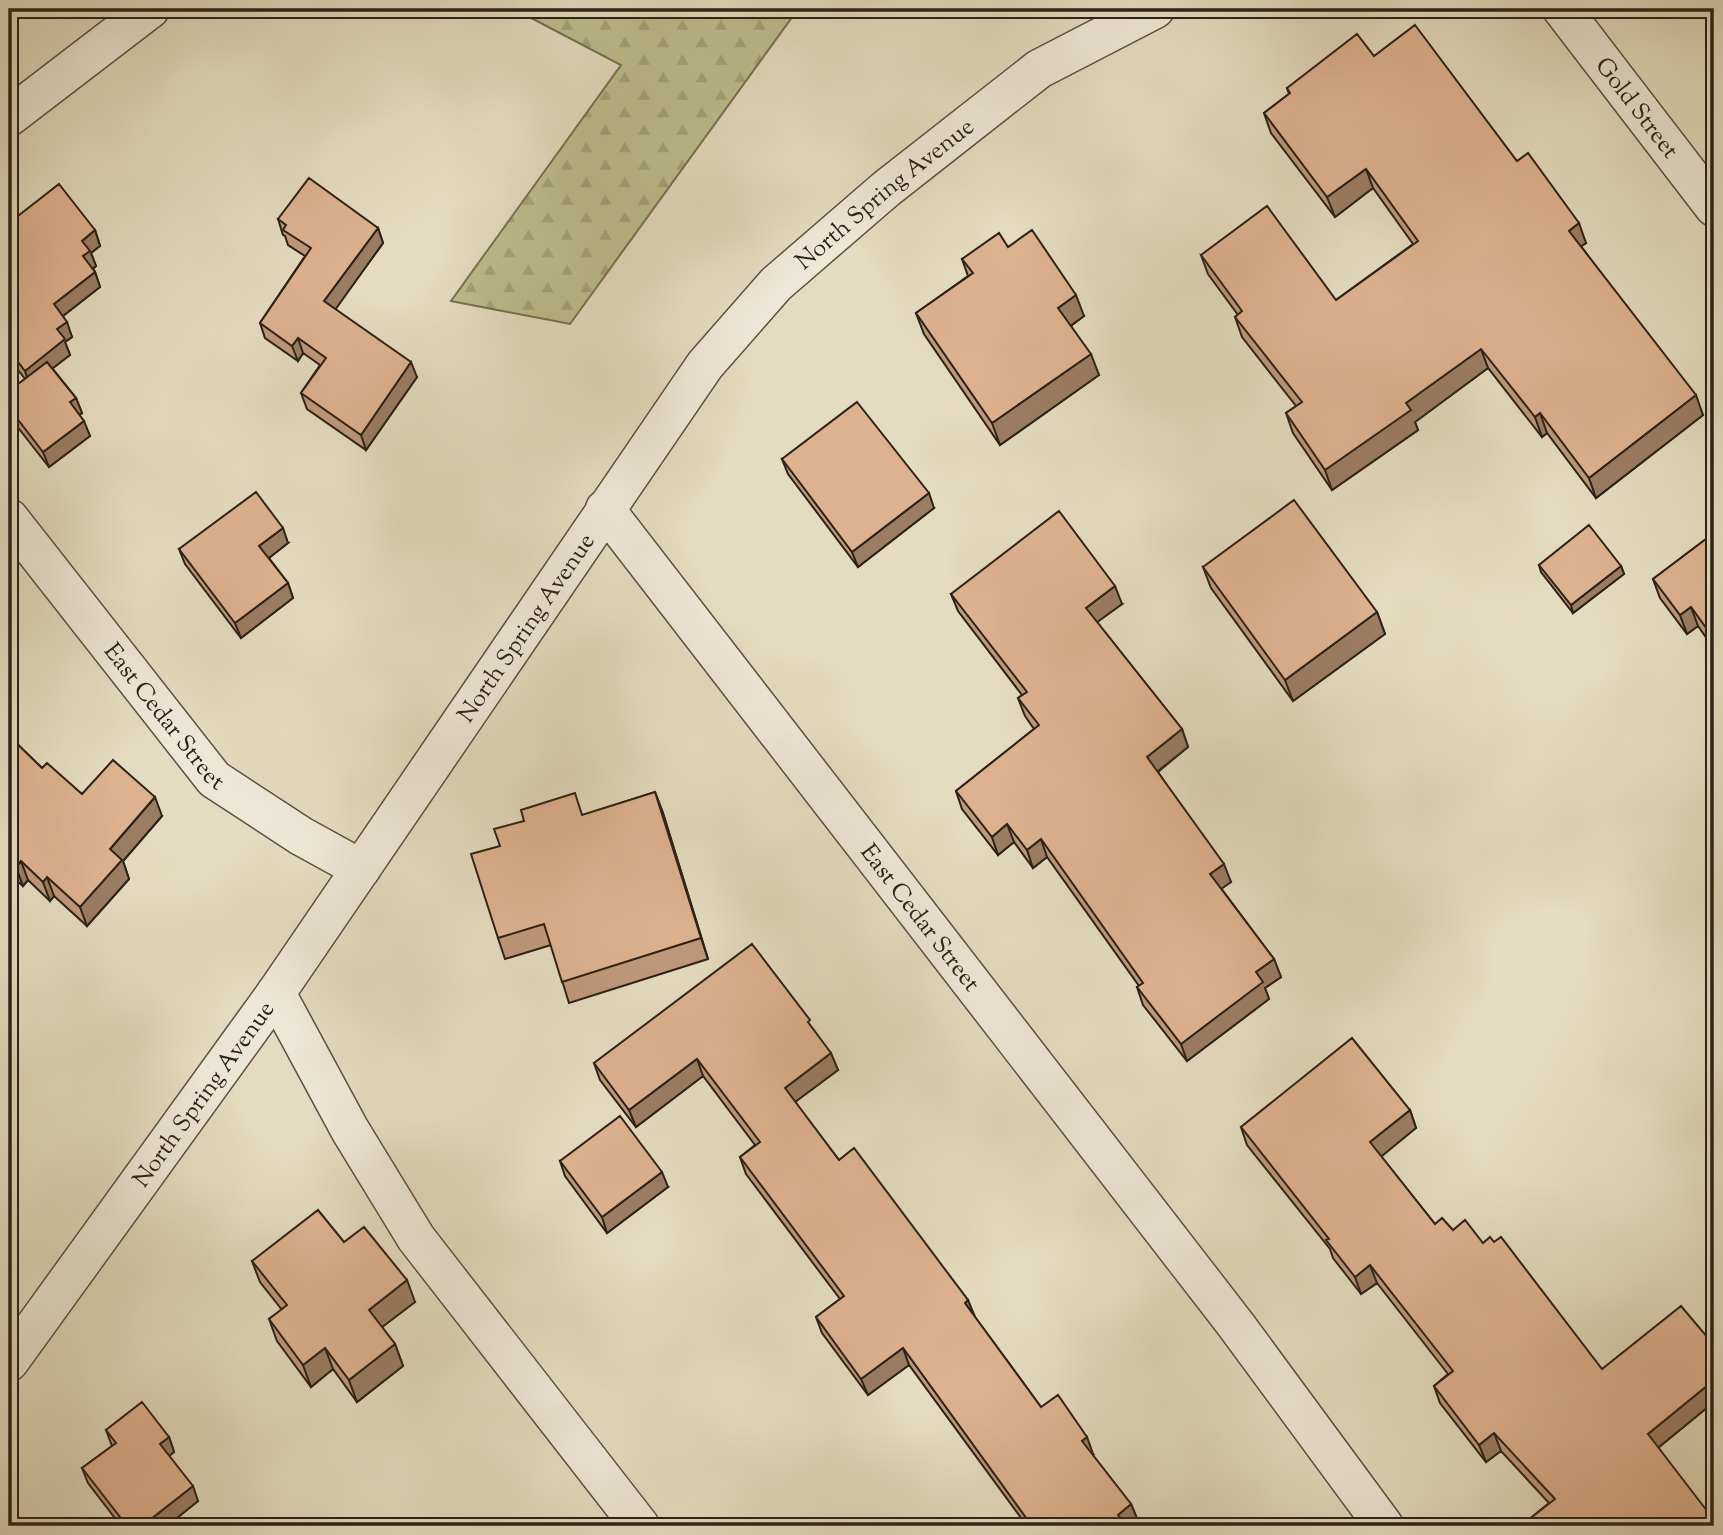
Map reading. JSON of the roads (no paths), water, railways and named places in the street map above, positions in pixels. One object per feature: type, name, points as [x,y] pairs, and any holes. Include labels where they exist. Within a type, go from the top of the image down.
[{"type":"street","points":[[9,117],[150,9]]},
{"type":"street","name":"North Spring Avenue","points":[[9,1362],[276,993],[705,365],[776,284],[886,189],[1039,69],[1155,9]]},
{"type":"street","name":"Gold Street","points":[[1562,9],[1714,207]]},
{"type":"street","name":"East Cedar Street","points":[[605,509],[1236,1325],[1384,1526]]},
{"type":"street","name":"East Cedar Street","points":[[9,518],[214,779],[301,836],[361,869]]},
{"type":"street","points":[[276,993],[349,1130],[416,1238],[640,1526]]}]
